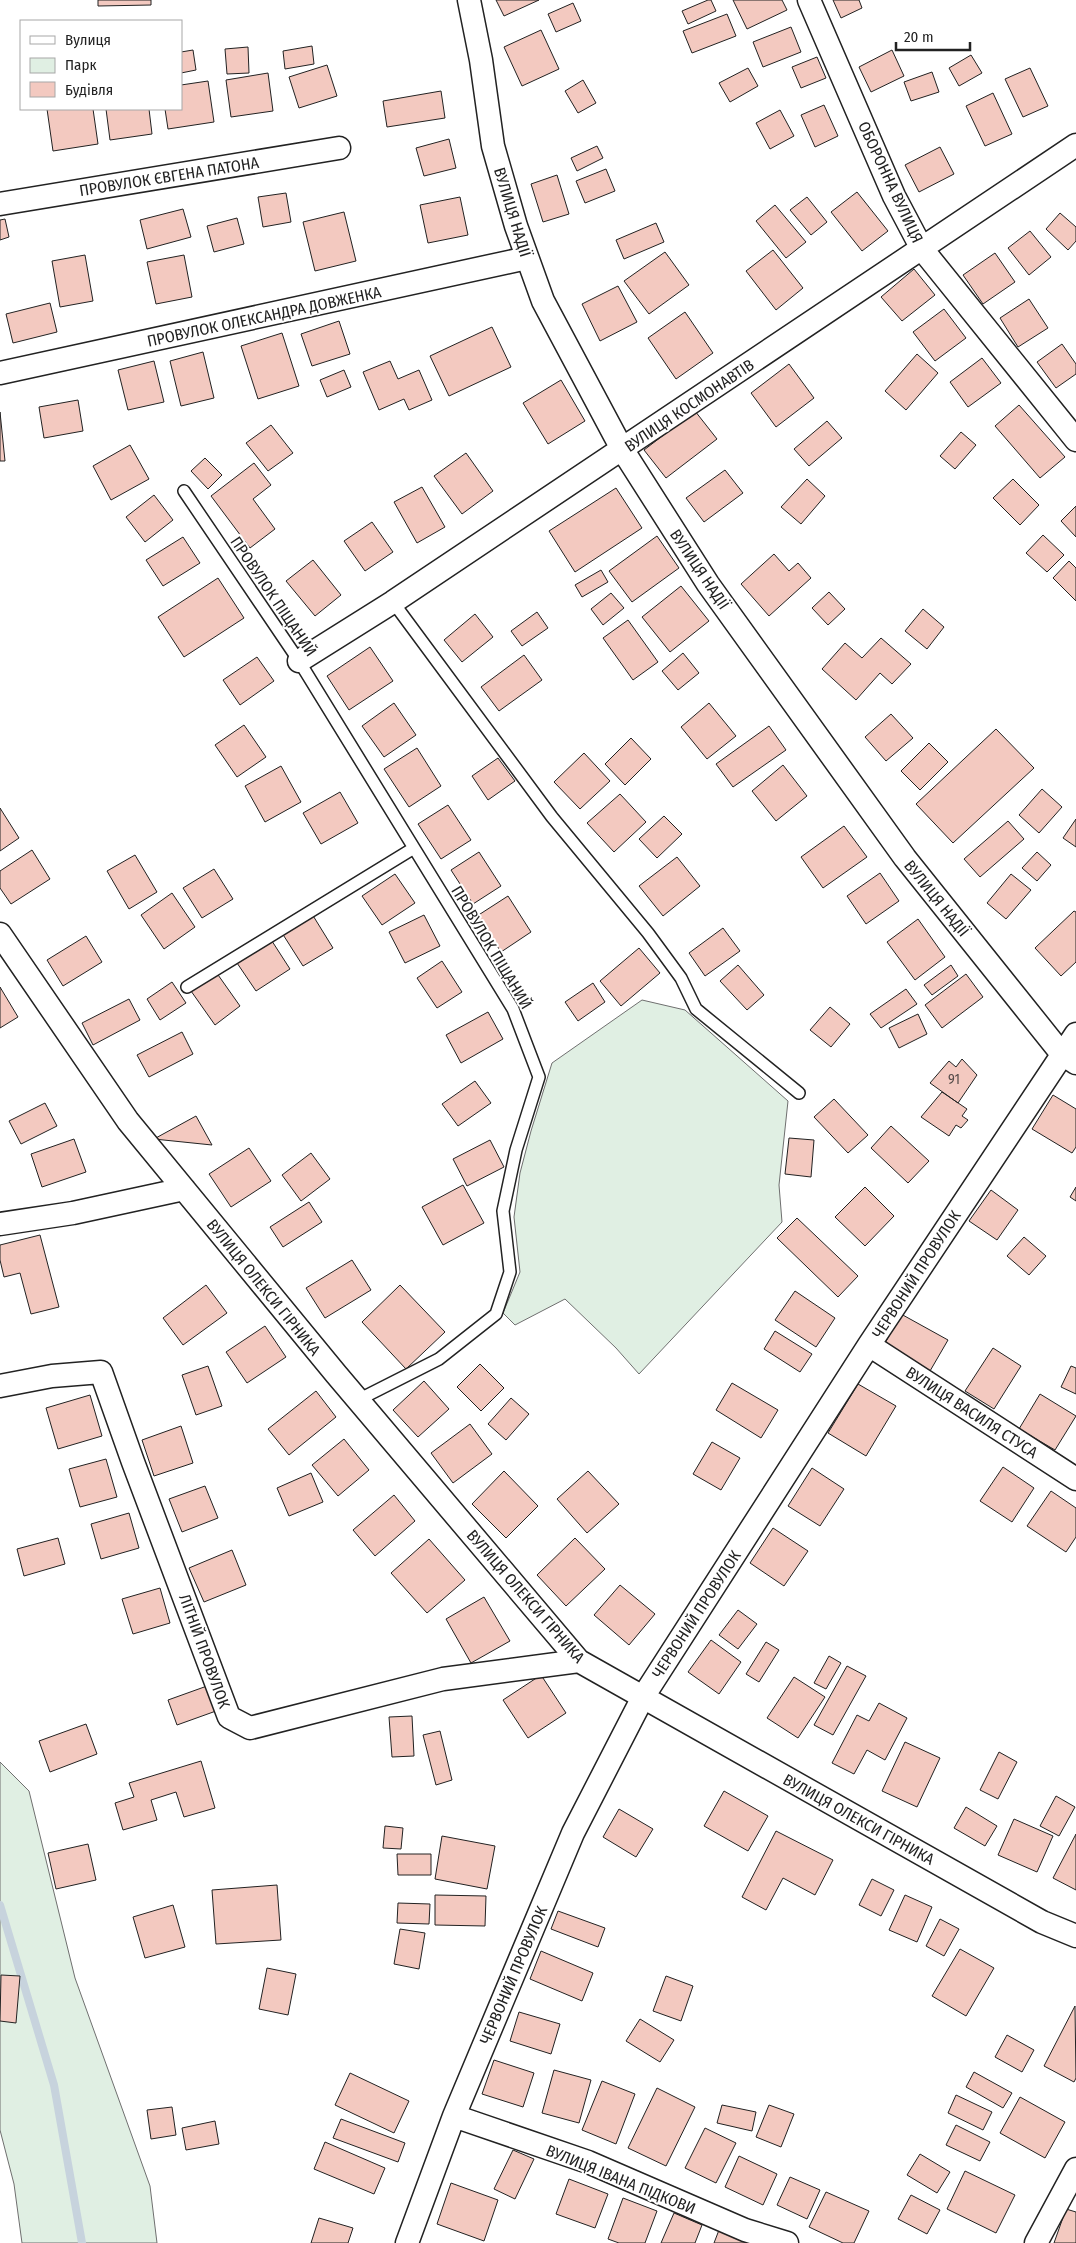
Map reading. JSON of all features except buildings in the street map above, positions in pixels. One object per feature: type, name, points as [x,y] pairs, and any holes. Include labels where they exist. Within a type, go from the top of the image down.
[{"type":"street","name":"ВУЛИЦЯ НАДІЇ","points":[[469,0],[481,60],[493,146],[516,226],[543,301],[622,449],[708,584],[905,858],[1069,1058]]},
{"type":"street","name":"ОБОРОННА ВУЛИЦЯ","points":[[809,0],[894,196],[922,249],[1076,440]]},
{"type":"street","name":"ВУЛИЦЯ КОСМОНАВТІВ","points":[[299,660],[393,602],[1076,145]]},
{"type":"street","name":"ПРОВУЛОК ЄВГЕНА ПАТОНА","points":[[0,204],[339,148]]},
{"type":"street","name":"ПРОВУЛОК ОЛЕКСАНДРА ДОВЖЕНКА","points":[[0,373],[527,258]]},
{"type":"street","name":"ВУЛИЦЯ ОЛЕКСИ ГІРНИКА","points":[[0,934],[128,1121],[358,1400],[579,1661],[1042,1922],[1076,1936]]},
{"type":"street","name":"ЧЕРВОНИЙ ПРОВУЛОК","points":[[407,2243],[454,2116],[573,1832],[643,1697],[869,1345],[1069,1058],[1076,1034]]},
{"type":"street","points":[[0,1224],[73,1213],[184,1189]]},
{"type":"street","name":"ВУЛИЦЯ ВАСИЛЯ СТУСА","points":[[869,1345],[1076,1479]]},
{"type":"street","name":"ЛІТНІЙ ПРОВУЛОК","points":[[0,1386],[52,1376],[101,1372],[133,1462],[230,1717],[250,1728],[444,1679],[579,1661]]},
{"type":"street","name":"ВУЛИЦЯ ІВАНА ПІДКОВИ","points":[[454,2116],[588,2162],[744,2230],[787,2243]]},
{"type":"street","points":[[1036,2243],[1076,2169]]},
{"type":"lane","name":"ПРОВУЛОК ПІЩАНИЙ","points":[[184,490],[299,660],[513,1009],[539,1077],[516,1150],[503,1211],[510,1272],[496,1314],[439,1359],[358,1400]]},
{"type":"lane","points":[[393,602],[552,817],[648,933],[681,978],[696,1009],[799,1093]]},
{"type":"lane","points":[[187,987],[414,848]]},
{"type":"green space","points":[[642,1000],[685,1010],[788,1101],[779,1185],[782,1222],[639,1374],[616,1348],[565,1299],[515,1325],[503,1313],[520,1272],[514,1217],[520,1173],[552,1063]]},
{"type":"green space","points":[[0,1762],[29,1791],[75,1978],[150,2186],[157,2243],[22,2243],[14,2184],[0,2130]]},
{"type":"waterway","points":[[0,1905],[54,2085],[82,2243]]}]
